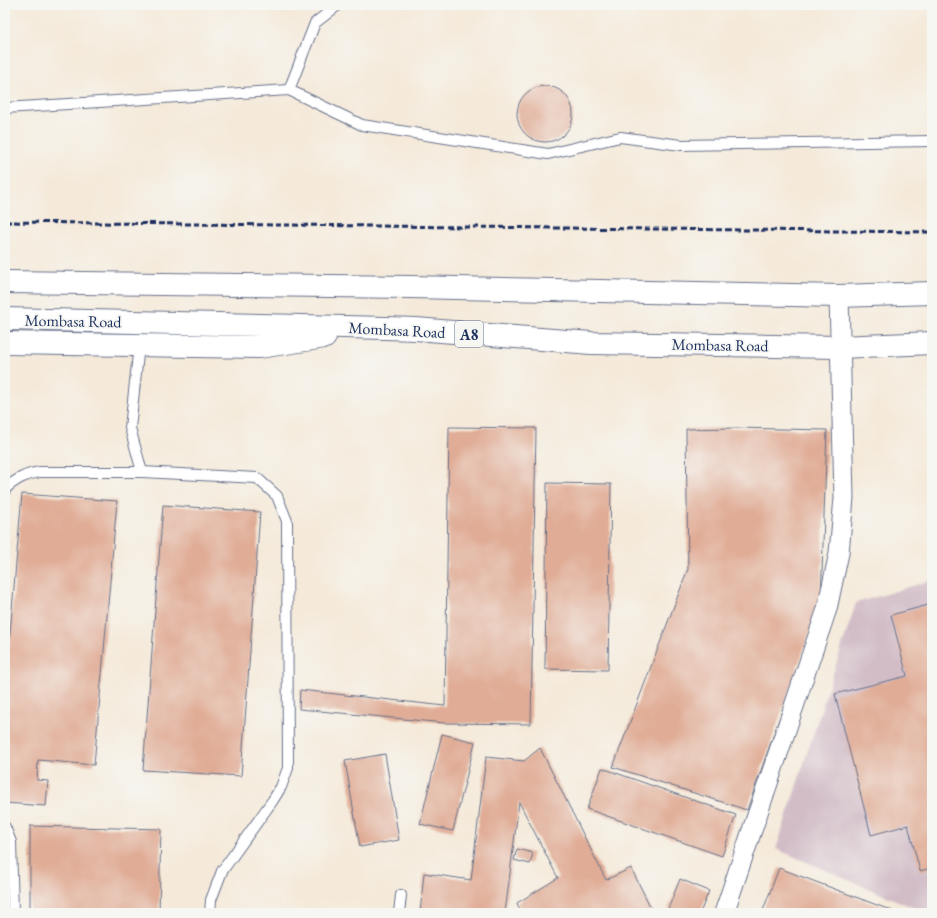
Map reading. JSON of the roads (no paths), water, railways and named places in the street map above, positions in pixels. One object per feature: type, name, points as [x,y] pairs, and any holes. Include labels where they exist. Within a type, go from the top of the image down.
[{"type":"highway","points":[[5,282],[839,296],[932,293]]},
{"type":"highway","name":"Mombasa Road","points":[[5,319],[386,328],[590,344],[840,347],[932,343]]},
{"type":"highway","points":[[5,344],[259,347],[386,328]]},
{"type":"street","points":[[724,913],[827,609],[839,553],[844,498],[839,296]]},
{"type":"lane","points":[[289,90],[315,23],[338,5]]},
{"type":"lane","points":[[5,108],[289,90],[362,125],[548,154],[620,137],[681,145],[932,141]]},
{"type":"lane","points":[[139,345],[130,428],[142,472]]},
{"type":"lane","points":[[5,491],[6,488],[18,478],[30,473],[142,472],[257,478],[277,496],[287,521],[288,768],[281,788],[222,871],[212,900],[210,913]]},
{"type":"lane","points":[[5,827],[11,842],[13,913]]},
{"type":"lane","points":[[399,913],[401,895]]},
{"type":"railway","points":[[5,222],[932,232]]}]
